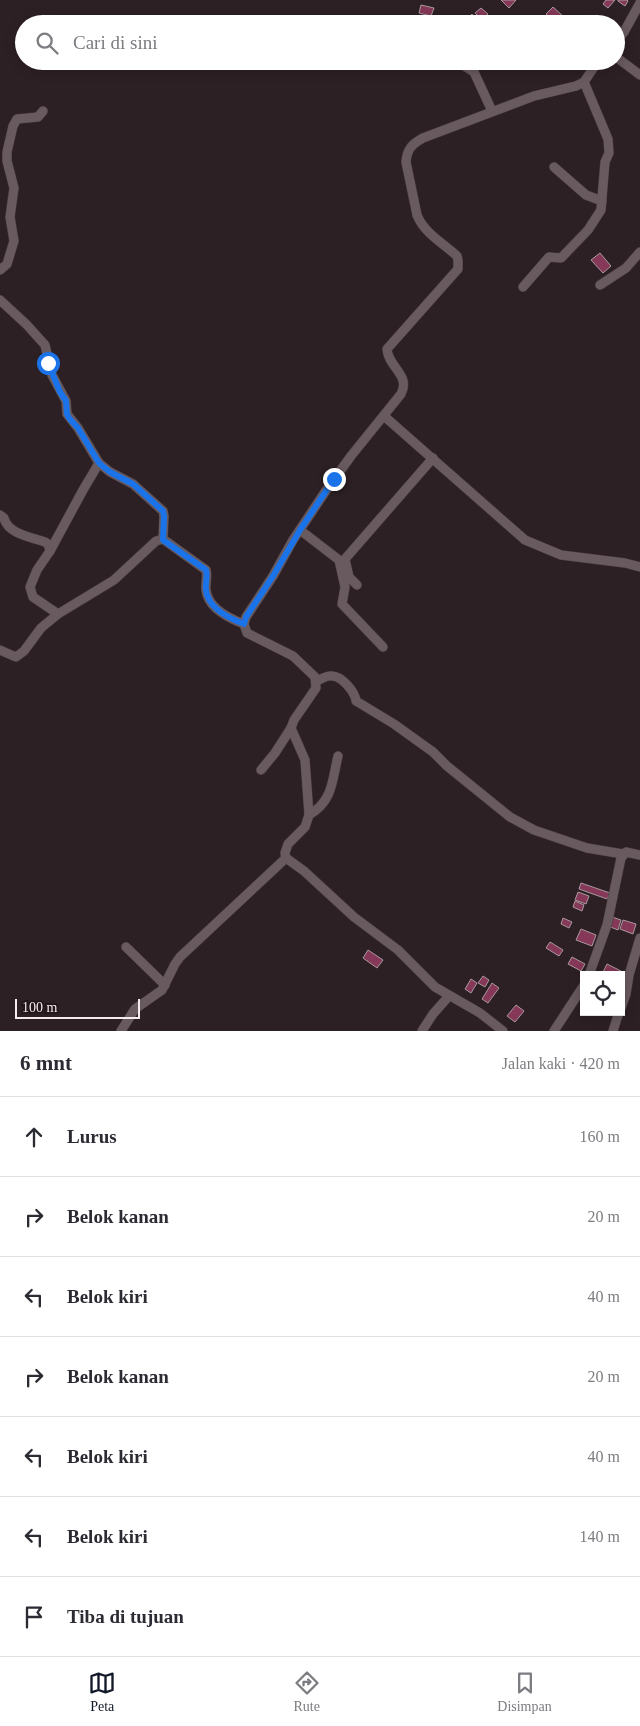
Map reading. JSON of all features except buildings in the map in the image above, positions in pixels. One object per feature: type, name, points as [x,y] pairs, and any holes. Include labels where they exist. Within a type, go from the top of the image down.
[{"type":"street","points":[[625,30],[639,8]]},
{"type":"street","points":[[625,63],[640,74]]},
{"type":"street","points":[[471,70],[474,72],[492,111]]},
{"type":"street","points":[[317,681],[293,656],[248,633],[244,624],[246,617],[300,530],[351,456],[401,394],[404,387],[402,379],[389,358],[387,349],[458,269],[457,256],[433,236],[420,222],[408,177],[406,153],[424,138],[492,111],[534,96],[576,86],[584,82],[592,70]]},
{"type":"street","points":[[523,287],[547,259],[552,256],[561,258],[588,230],[599,216],[601,210],[606,162],[610,146],[584,82]]},
{"type":"street","points":[[0,270],[7,264],[14,241],[10,216],[14,188],[7,161],[7,152],[13,126],[17,119],[38,117],[43,112]]},
{"type":"street","points":[[554,167],[586,195],[602,201]]},
{"type":"street","points":[[600,285],[626,268],[640,252]]},
{"type":"street","points":[[0,300],[45,345],[52,375],[66,401],[67,414],[78,428],[99,463],[110,472],[133,484],[163,511],[163,540]]},
{"type":"street","points":[[384,416],[525,540],[561,555],[624,563],[640,567]]},
{"type":"street","points":[[357,585],[349,577],[345,559],[433,458]]},
{"type":"street","points":[[58,614],[34,596],[30,587],[37,570],[50,551],[82,490],[99,463]]},
{"type":"street","points":[[0,515],[4,518],[6,525],[16,532],[45,542],[48,544],[50,551]]},
{"type":"street","points":[[300,530],[339,560],[346,590],[342,604],[383,647]]},
{"type":"street","points":[[0,650],[16,657],[24,651],[41,628],[58,614],[114,580],[156,541],[163,540],[206,570],[207,598],[217,610],[233,620],[244,624]]},
{"type":"street","points":[[317,681],[330,676],[339,677],[356,696],[356,701],[394,724],[433,752],[447,766],[510,817],[534,830],[587,848],[640,855]]},
{"type":"street","points":[[262,770],[313,693],[317,681]]},
{"type":"street","points":[[291,728],[305,760],[308,816],[305,827],[288,844],[285,853],[286,858],[309,875],[354,917],[390,944],[435,987],[480,1013],[502,1031]]},
{"type":"street","points":[[308,816],[318,810],[326,801],[338,756]]},
{"type":"street","points":[[591,971],[605,934],[623,854]]},
{"type":"street","points":[[121,1031],[132,1013],[140,1005],[159,994],[180,957],[286,858]]},
{"type":"street","points":[[625,997],[629,975],[640,938]]},
{"type":"street","points":[[126,946],[165,986]]},
{"type":"street","points":[[554,1031],[580,991]]},
{"type":"street","points":[[422,1031],[448,996]]},
{"type":"street","points":[[613,1031],[619,1016]]},
{"type":"route","points":[[48,363],[60,392],[66,401],[69,418],[78,428],[99,463],[110,472],[133,484],[163,511],[163,540],[189,556],[206,570],[207,598],[217,610],[233,620],[244,624],[244,620],[273,576],[293,540],[334,479]]}]
